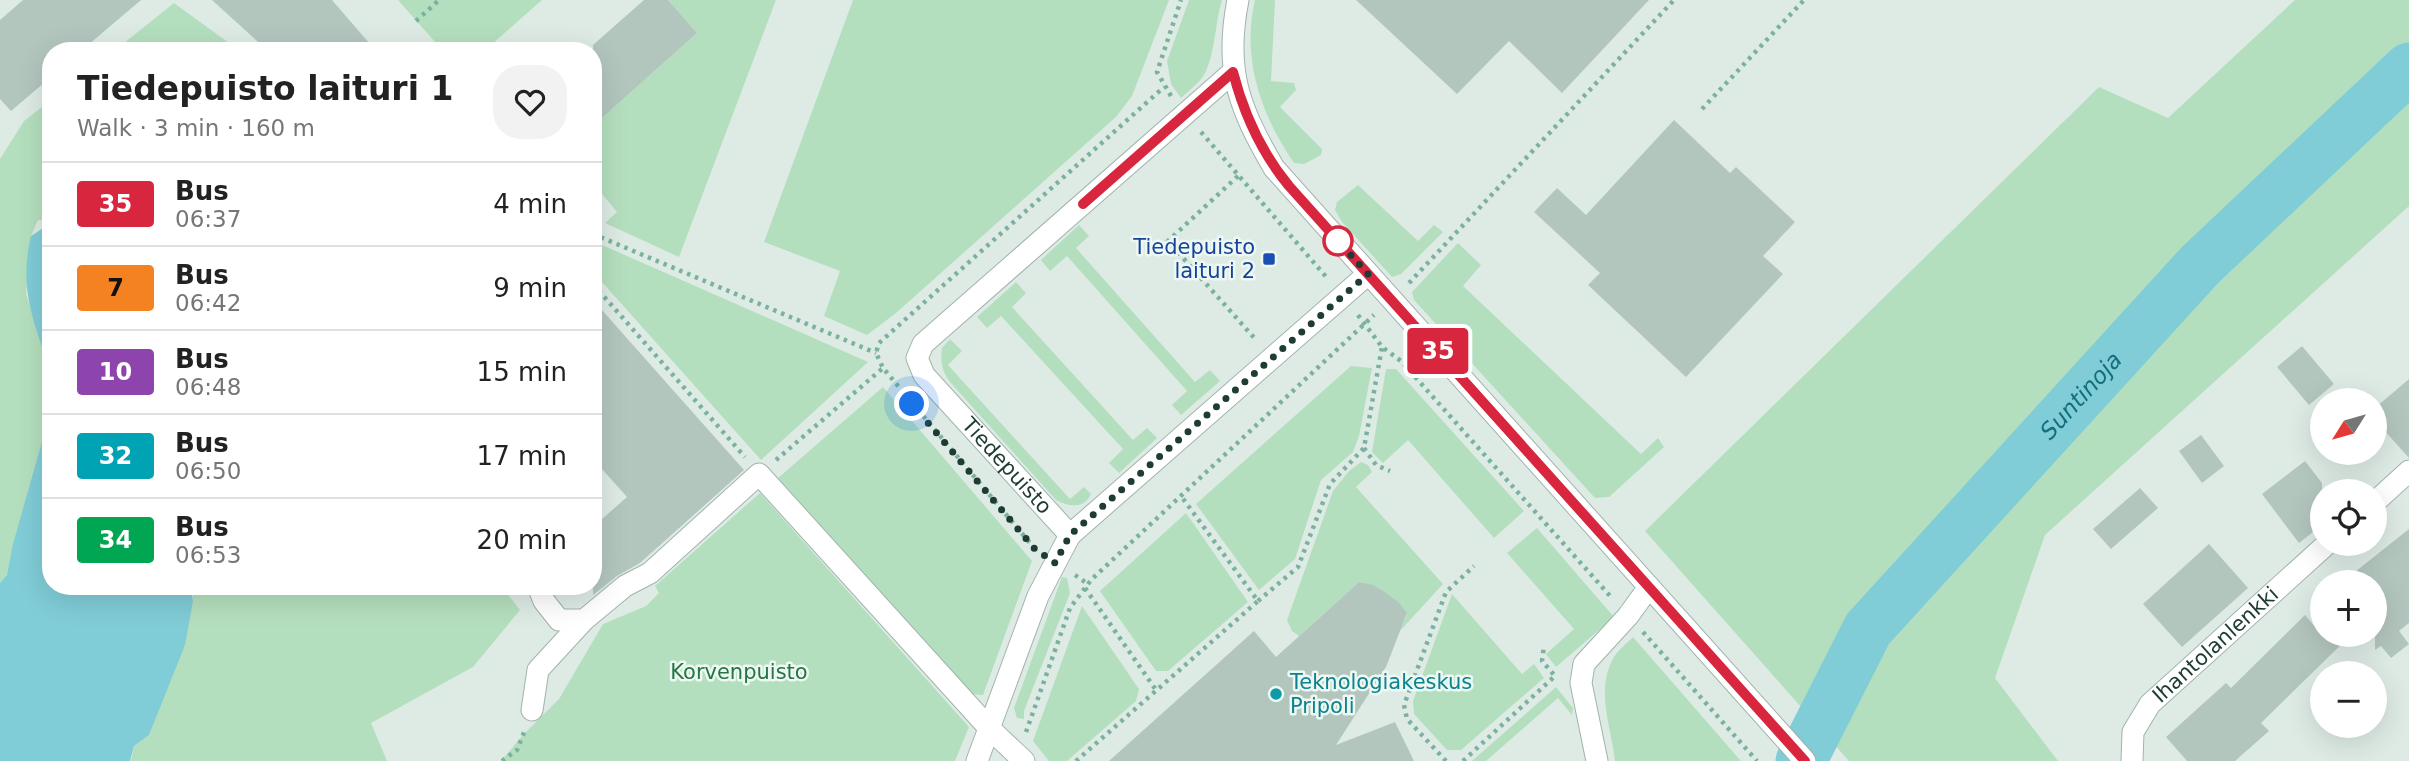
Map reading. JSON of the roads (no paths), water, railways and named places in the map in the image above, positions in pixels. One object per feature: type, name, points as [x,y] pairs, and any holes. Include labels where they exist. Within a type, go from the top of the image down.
[{"type":"street","points":[[1238,0],[1232,30],[1233,72],[1245,114],[1274,168],[1805,761]]},
{"type":"street","name":"Tiedepuisto","points":[[1070,535],[924,375],[917,358],[923,344],[1233,72]]},
{"type":"street","points":[[977,761],[1038,596],[1070,535],[1368,274]]},
{"type":"street","points":[[2387,491],[2409,471]]},
{"type":"street","points":[[533,710],[538,670],[583,620],[625,586],[649,573],[759,474],[989,728],[1021,758]]},
{"type":"street","name":"Ihantolanlenkki","points":[[2132,761],[2133,732],[2150,704],[2314,556]]},
{"type":"street","points":[[1597,761],[1581,683],[1584,664],[1628,616],[1649,587]]},
{"type":"street","points":[[542,595],[559,620],[583,620]]},
{"type":"water","points":[[42,229],[42,346],[27,290],[27,256],[31,236]]},
{"type":"water","points":[[42,442],[42,595],[192,595],[185,645],[149,735],[134,746],[130,761],[0,761],[0,583],[7,575]]},
{"type":"waterway","name":"Suntinoja","points":[[1801,761],[1868,629],[2200,265],[2409,68]]},
{"type":"place","name":"Tiedepuisto laituri 2","points":[[1269,259]]},
{"type":"place","name":"Teknologiakeskus Pripoli","points":[[1276,694]]},
{"type":"park label","name":"Korvenpuisto","points":[[739,672]]}]
